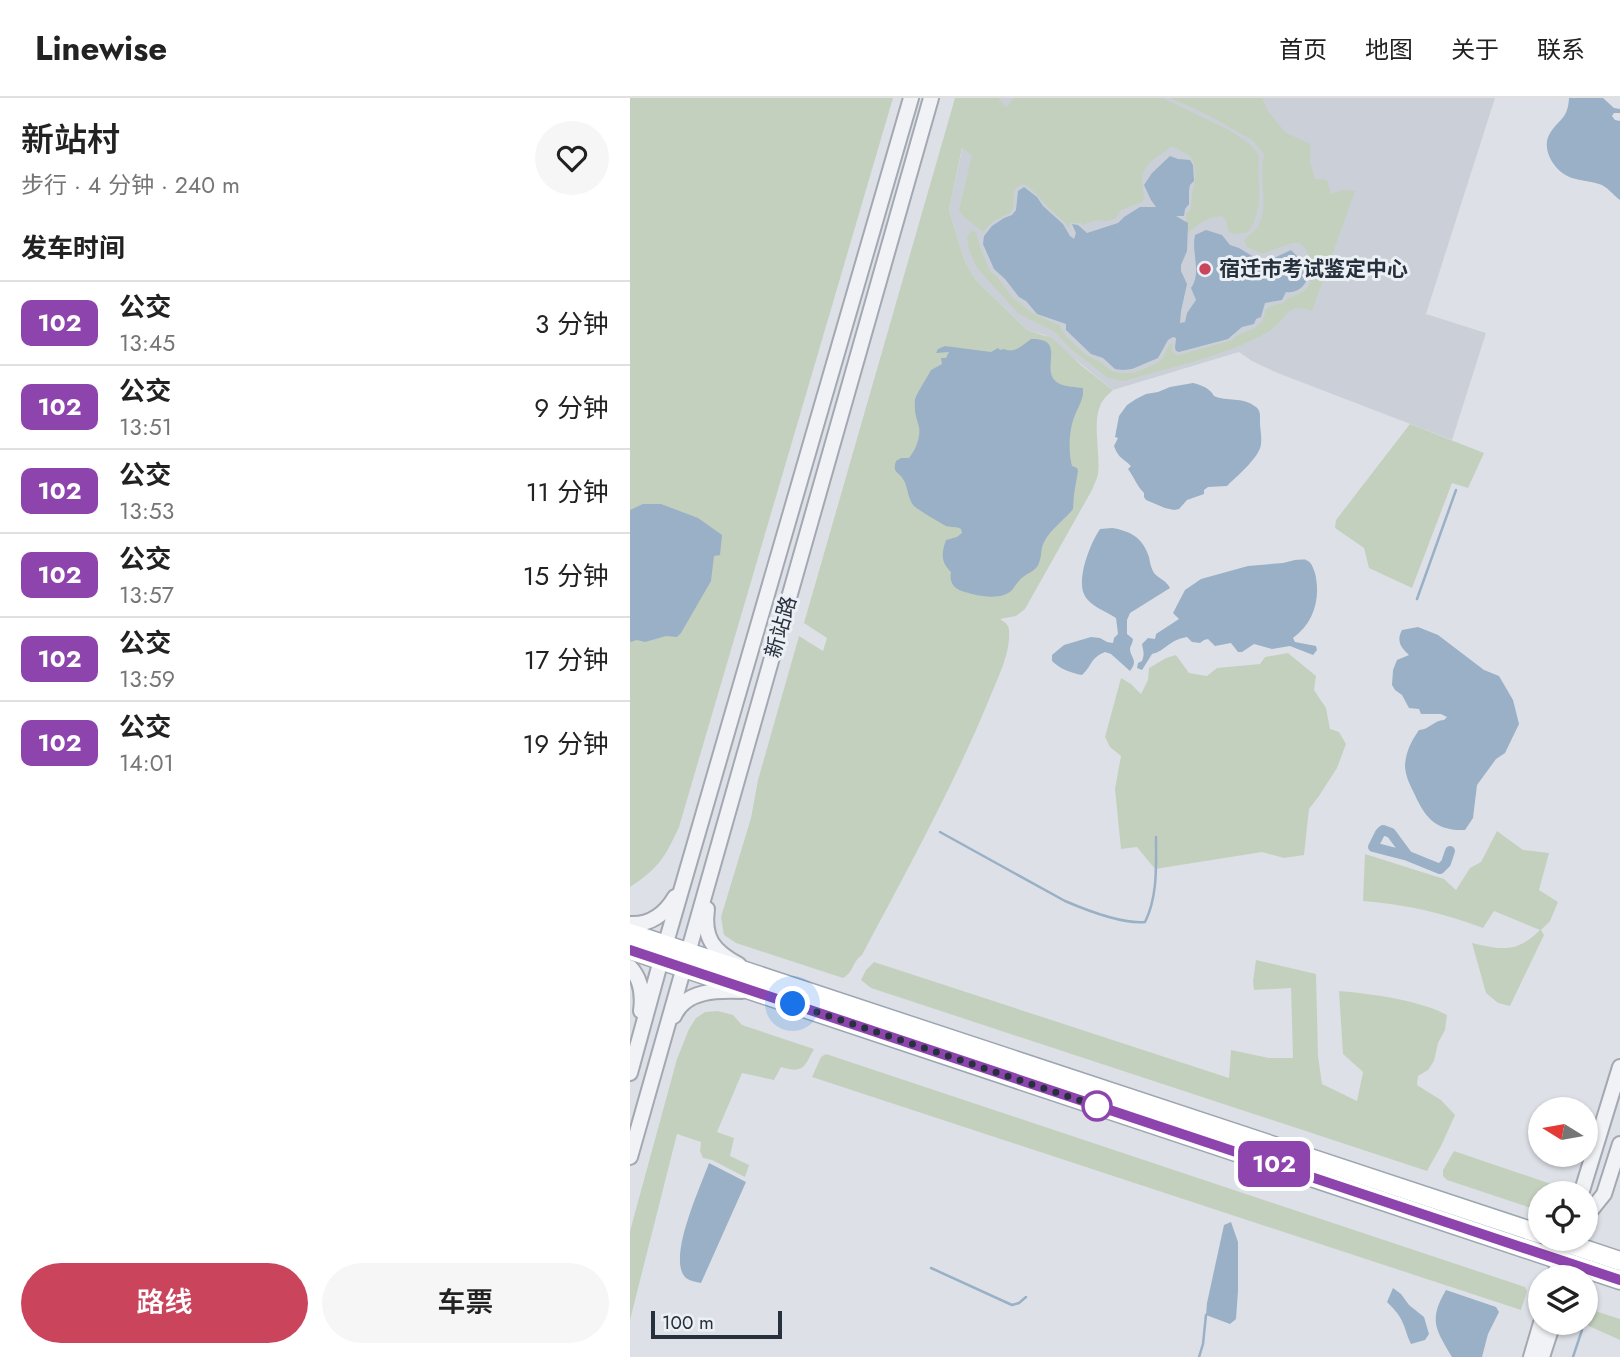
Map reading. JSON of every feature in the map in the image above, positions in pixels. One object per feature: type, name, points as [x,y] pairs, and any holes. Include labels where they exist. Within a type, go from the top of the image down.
[{"type":"main road","points":[[630,933],[663,952],[686,960],[1528,1238]]},
{"type":"main road","points":[[630,950],[663,952]]},
{"type":"main road","points":[[756,983],[1528,1230]]},
{"type":"main road","points":[[1568,1251],[1620,1261]]},
{"type":"main road","points":[[1568,1251],[1620,1280]]},
{"type":"street","name":"新站路","points":[[630,1073],[911,98]]},
{"type":"street","name":"新站路","points":[[630,1157],[931,98]]},
{"type":"street","points":[[630,924],[652,920],[669,908],[690,860]]},
{"type":"street","points":[[711,871],[707,935],[716,950],[756,983]]},
{"type":"street","points":[[630,967],[635,972],[643,996],[634,1058]]},
{"type":"street","points":[[655,1066],[676,1011],[681,1005],[699,993],[756,983]]},
{"type":"street","points":[[1584,1181],[1620,1068]]},
{"type":"street","points":[[1598,1202],[1604,1194],[1620,1144]]},
{"type":"street","points":[[1531,1357],[1537,1335]]},
{"type":"street","points":[[1542,1357],[1549,1335]]},
{"type":"shaded area","name":"宿迁市考试鉴定中心","points":[[973,98],[1495,98],[1426,314],[1486,333],[1452,440],[1275,372],[1239,352],[1113,390],[1045,335],[1027,330],[975,279],[964,259],[949,210]]},
{"type":"green space","points":[[630,98],[893,98],[679,827],[660,861],[630,887]]},
{"type":"green space","points":[[955,98],[998,98],[1006,107],[1014,98],[1163,98],[1229,130],[1250,144],[1259,155],[1257,214],[1248,232],[1234,234],[1228,231],[1226,221],[1222,216],[1217,216],[1207,219],[1187,234],[1186,215],[1191,206],[1195,168],[1191,157],[1171,147],[1150,162],[1145,169],[1142,177],[1144,200],[1121,210],[1115,219],[1097,220],[1083,225],[1070,223],[1069,228],[1024,184],[1014,191],[1010,213],[992,222],[983,232],[959,210],[972,155],[962,148],[949,210],[964,259],[975,279],[1027,330],[1052,338],[1113,390],[1103,400],[1097,418],[1098,474],[1092,490],[1025,609],[1016,616],[1000,619],[1009,629],[1009,640],[999,677],[928,830],[862,955],[843,978],[736,943],[724,935],[721,917],[751,818],[758,780],[799,636],[823,651],[827,638],[804,623]]},
{"type":"green space","points":[[1170,98],[1262,98],[1268,111],[1285,132],[1310,144],[1310,162],[1315,179],[1327,180],[1331,194],[1343,190],[1355,191],[1312,311],[1297,308],[1291,310],[1268,332],[1216,354],[1124,381],[1108,378],[1071,349],[1055,332],[1019,314],[977,268],[967,237],[972,230],[976,232],[990,271],[1012,297],[1032,313],[1059,325],[1066,336],[1086,355],[1119,373],[1133,373],[1158,363],[1173,343],[1172,351],[1176,355],[1232,340],[1262,322],[1266,309],[1304,291],[1312,274],[1313,264],[1305,248],[1299,243],[1262,254],[1247,247],[1244,240],[1257,228],[1262,215],[1264,154],[1252,140],[1206,114]]},
{"type":"green space","points":[[1410,424],[1484,453],[1468,488],[1452,483],[1412,588],[1369,568],[1364,548],[1335,528],[1336,520]]},
{"type":"green space","points":[[1288,653],[1316,676],[1314,690],[1326,708],[1330,729],[1339,732],[1346,744],[1337,768],[1309,809],[1304,855],[1284,858],[1262,852],[1155,869],[1137,847],[1121,849],[1115,789],[1121,756],[1110,747],[1105,737],[1121,678],[1141,694],[1148,680],[1149,668],[1176,655],[1189,673],[1207,676],[1217,668],[1260,664],[1265,657]]},
{"type":"green space","points":[[1497,831],[1523,850],[1549,853],[1539,890],[1558,902],[1550,921],[1541,930],[1544,935],[1510,1006],[1498,1003],[1486,993],[1472,943],[1508,948],[1524,943],[1540,930],[1494,911],[1483,928],[1424,910],[1363,901],[1365,854],[1444,879],[1456,890],[1470,868],[1481,862]]},
{"type":"green space","points":[[1256,960],[1316,974],[1318,1056],[1322,1084],[1357,1101],[1363,1072],[1343,1054],[1339,991],[1410,1002],[1447,1015],[1445,1030],[1438,1043],[1434,1061],[1428,1070],[1418,1076],[1417,1085],[1441,1100],[1455,1115],[1427,1171],[871,988],[861,980],[874,962],[1229,1078],[1231,1050],[1269,1058],[1293,1058],[1291,988],[1254,990]]},
{"type":"green space","points":[[718,1011],[733,1015],[742,1025],[814,1049],[802,1067],[794,1070],[781,1067],[774,1080],[742,1073],[717,1132],[734,1138],[730,1156],[749,1165],[745,1177],[703,1158],[700,1151],[701,1142],[677,1134],[630,1320],[630,1231],[677,1059],[696,1018],[705,1012]]},
{"type":"green space","points":[[826,1054],[1525,1287],[1527,1291],[1521,1310],[812,1077],[821,1057]]},
{"type":"green space","points":[[1454,1151],[1542,1181],[1528,1181],[1528,1207],[1447,1180],[1443,1176],[1443,1170]]},
{"type":"green space","points":[[1598,1312],[1620,1319],[1620,1340],[1598,1330]]},
{"type":"water","points":[[1569,98],[1603,98],[1614,108],[1620,109],[1620,113],[1614,113],[1612,116],[1620,121],[1620,200],[1602,185],[1566,175],[1552,161],[1547,141],[1552,130],[1565,115]]},
{"type":"water","points":[[1170,156],[1190,160],[1194,181],[1190,185],[1189,204],[1184,216],[1176,216],[1188,223],[1187,251],[1181,265],[1187,284],[1180,323],[1185,322],[1187,313],[1196,300],[1191,288],[1196,276],[1195,235],[1206,230],[1222,235],[1230,245],[1262,262],[1291,250],[1307,263],[1307,279],[1301,288],[1286,292],[1282,300],[1265,303],[1261,317],[1256,319],[1254,324],[1242,327],[1228,339],[1179,352],[1175,348],[1176,338],[1173,337],[1168,340],[1158,358],[1132,369],[1115,369],[1103,358],[1091,354],[1066,330],[1066,324],[1037,314],[1019,297],[994,269],[983,244],[984,236],[992,226],[1012,215],[1016,210],[1018,191],[1024,187],[1063,224],[1074,239],[1076,233],[1072,224],[1078,225],[1087,233],[1118,223],[1140,207],[1156,207],[1144,185]]},
{"type":"water","points":[[1031,339],[1049,344],[1053,379],[1062,385],[1083,388],[1070,440],[1072,466],[1078,471],[1073,509],[1047,537],[1036,568],[1012,590],[996,597],[976,595],[955,587],[951,572],[944,561],[946,540],[957,537],[962,533],[961,529],[946,526],[913,505],[905,482],[895,470],[895,465],[901,458],[909,458],[917,444],[919,431],[915,400],[931,370],[942,364],[941,358],[946,358],[949,352],[936,353],[938,349],[945,346],[991,352],[998,348],[1011,350]]},
{"type":"water","points":[[1193,383],[1208,389],[1214,396],[1245,401],[1256,407],[1260,414],[1261,444],[1252,460],[1227,486],[1208,487],[1204,494],[1187,500],[1179,509],[1174,510],[1146,500],[1128,469],[1131,466],[1119,456],[1114,446],[1118,438],[1115,437],[1119,416],[1127,405],[1146,394]]},
{"type":"water","points":[[643,504],[661,504],[698,518],[722,535],[720,555],[714,556],[711,581],[681,633],[677,637],[666,636],[645,642],[630,642],[630,510]]},
{"type":"water","points":[[1112,528],[1130,533],[1140,540],[1154,573],[1170,588],[1130,613],[1127,634],[1133,639],[1130,651],[1134,662],[1130,671],[1105,652],[1094,660],[1082,675],[1055,664],[1052,655],[1064,645],[1091,637],[1113,643],[1118,634],[1116,618],[1090,602],[1082,587],[1086,561],[1096,535],[1100,529]]},
{"type":"water","points":[[1308,561],[1312,565],[1317,582],[1316,601],[1311,617],[1293,638],[1295,642],[1316,646],[1317,650],[1313,655],[1290,646],[1272,649],[1254,644],[1238,652],[1231,643],[1215,646],[1208,639],[1200,643],[1192,642],[1187,637],[1175,640],[1152,654],[1142,670],[1137,668],[1144,652],[1142,644],[1148,638],[1155,639],[1156,634],[1179,619],[1173,613],[1185,590],[1201,579],[1248,566]]},
{"type":"water","points":[[1418,627],[1438,635],[1484,670],[1499,676],[1513,700],[1519,724],[1505,753],[1496,759],[1477,785],[1473,818],[1465,830],[1445,828],[1432,821],[1417,800],[1406,772],[1408,750],[1419,730],[1447,717],[1441,714],[1421,714],[1419,709],[1409,708],[1392,685],[1397,660],[1409,655],[1400,644],[1402,630]]},
{"type":"water","points":[[709,1163],[746,1182],[701,1283],[686,1278],[681,1269],[680,1256],[687,1222]]},
{"type":"water","points":[[1231,1222],[1238,1242],[1238,1291],[1236,1319],[1230,1324],[1206,1315],[1224,1225]]},
{"type":"water","points":[[1393,1288],[1424,1317],[1429,1334],[1425,1340],[1411,1344],[1401,1318],[1387,1302]]},
{"type":"water","points":[[1446,1290],[1496,1307],[1499,1312],[1488,1334],[1482,1357],[1452,1357],[1438,1332],[1437,1309]]},
{"type":"waterway","points":[[1417,599],[1456,490]]},
{"type":"waterway","points":[[1408,856],[1391,833],[1383,830],[1380,833],[1373,847],[1408,856],[1440,869],[1446,863],[1450,851]]},
{"type":"waterway","points":[[940,832],[1065,901],[1105,916],[1136,922],[1145,922],[1152,902],[1156,837]]},
{"type":"waterway","points":[[931,1268],[1012,1305],[1026,1297]]},
{"type":"waterway","points":[[1199,1357],[1206,1315]]},
{"type":"waterway","points":[[1573,1357],[1580,1335]]},
{"type":"bus line","name":"102","points":[[630,950],[1620,1280]]},
{"type":"place","name":"宿迁市考试鉴定中心","points":[[1205,269]]},
{"type":"route","points":[[793,1004],[1097,1106]]}]
